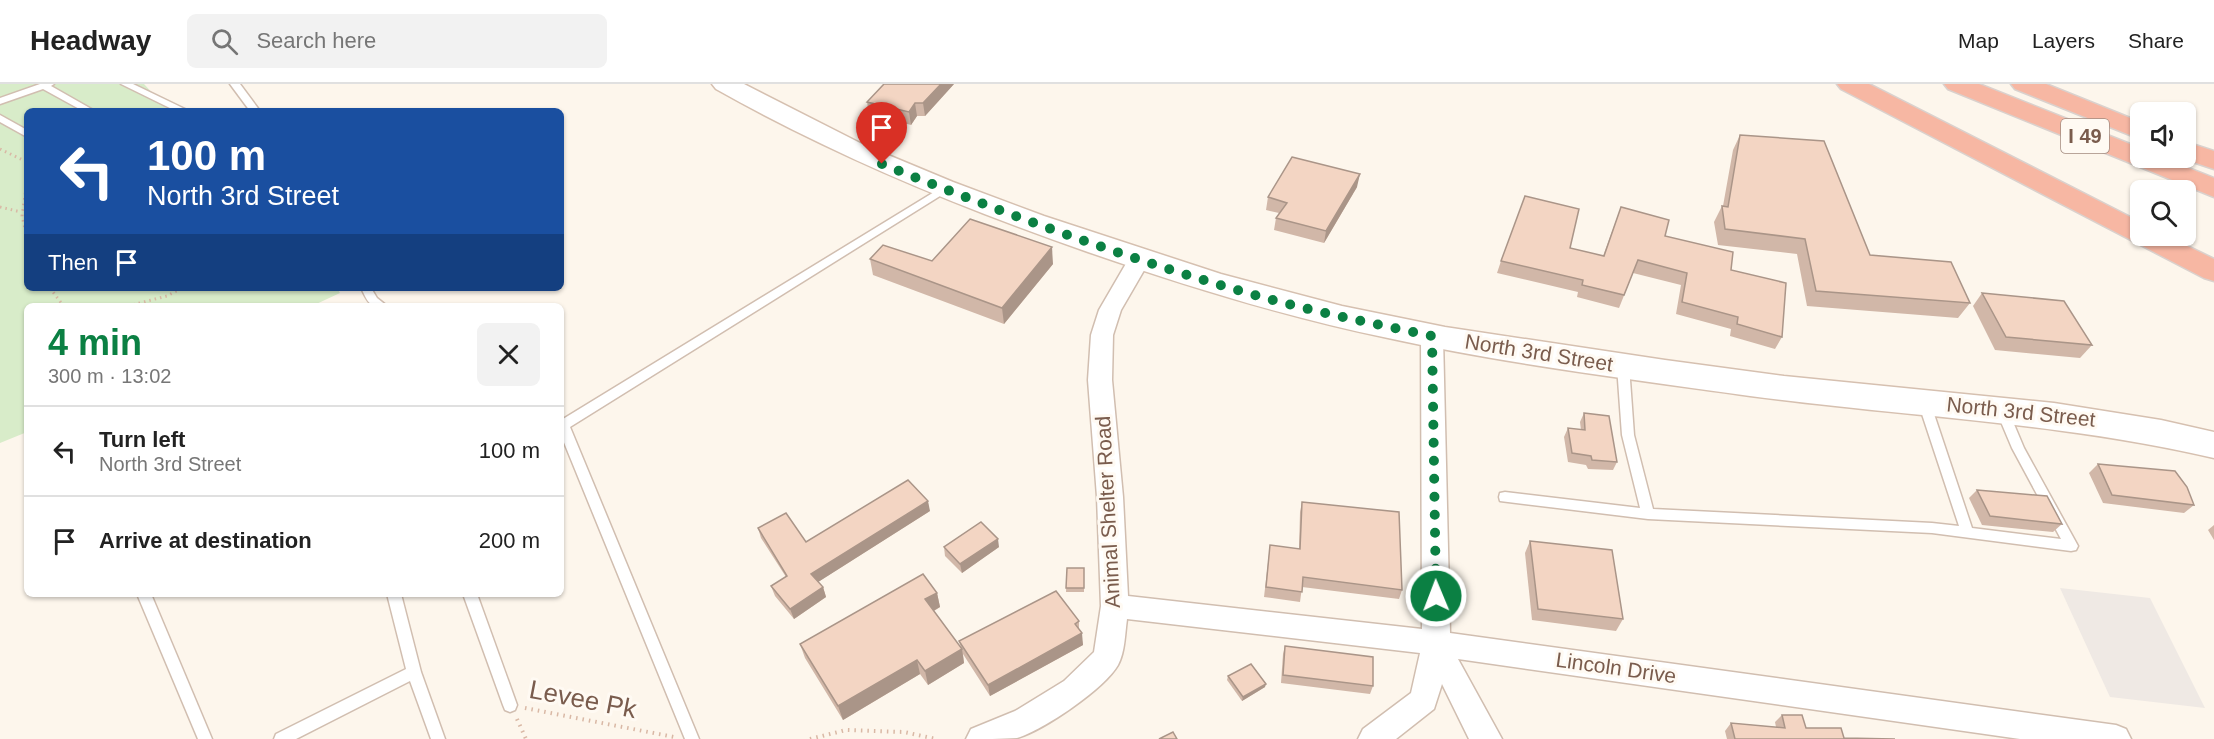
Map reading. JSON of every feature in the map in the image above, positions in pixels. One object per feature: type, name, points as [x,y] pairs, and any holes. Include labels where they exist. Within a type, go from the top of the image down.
[{"type":"highway","points":[[1851,84],[2130,229]]},
{"type":"highway","name":"I 49","points":[[1957,84],[2214,188]]},
{"type":"highway","name":"I 49","points":[[2024,84],[2130,125]]},
{"type":"highway","points":[[2196,147],[2214,153]]},
{"type":"highway","points":[[2196,154],[2214,161]]},
{"type":"highway","points":[[2164,246],[2214,271]]},
{"type":"main road","name":"North 3rd Street","points":[[725,84],[782,116],[882,164],[944,189],[1139,260],[1251,294],[1432,336],[1623,366],[1786,388],[2113,422],[2214,445]]},
{"type":"street","name":"Animal Shelter Road","points":[[981,739],[1024,721],[1074,690],[1107,658],[1115,606],[1110,497],[1100,380],[1102,335],[1110,310],[1139,260]]},
{"type":"street","points":[[1373,739],[1424,700],[1436,643],[1432,336]]},
{"type":"street","name":"Lincoln Drive","points":[[1115,606],[1436,643],[2116,739]]},
{"type":"street","points":[[1436,643],[1480,730],[1487,739]]},
{"type":"lane","points":[[126,84],[178,108]]},
{"type":"lane","points":[[235,84],[253,108]]},
{"type":"lane","points":[[0,101],[47,85],[85,108]]},
{"type":"lane","points":[[0,118],[24,132]]},
{"type":"lane","points":[[564,423],[944,189]]},
{"type":"lane","points":[[1623,366],[1628,435],[1648,514]]},
{"type":"lane","points":[[1923,401],[1967,532]]},
{"type":"lane","points":[[1505,497],[1648,514],[1932,528],[2071,546],[2018,448],[2001,409]]},
{"type":"lane","points":[[564,429],[692,739]]},
{"type":"lane","points":[[145,597],[205,739]]},
{"type":"lane","points":[[395,597],[414,672],[438,739]]},
{"type":"lane","points":[[471,597],[510,705]]},
{"type":"lane","points":[[281,739],[414,672]]},
{"type":"path","points":[[0,149],[24,161]]},
{"type":"path","points":[[24,197],[21,212],[24,230]]},
{"type":"path","points":[[0,207],[21,212]]},
{"type":"path","points":[[140,303],[167,296],[176,291]]},
{"type":"path","name":"Levee Pk","points":[[510,705],[526,739]]},
{"type":"path","name":"Levee Pk","points":[[510,705],[686,739]]},
{"type":"path","points":[[810,739],[846,730],[904,732],[936,739]]},
{"type":"shaded area","points":[[2060,588],[2150,598],[2205,708],[2110,697]]},
{"type":"green space","points":[[0,84],[144,84],[166,108],[24,108],[24,291],[339,291],[340,293],[318,303],[24,303],[24,433],[0,443]]},
{"type":"building","points":[[884,84],[941,84],[923,103],[915,103],[909,112],[867,102]]},
{"type":"building","points":[[1740,135],[1824,141],[1870,255],[1951,262],[1970,303],[1816,291],[1805,239],[1725,229],[1722,206],[1728,207]]},
{"type":"building","points":[[1292,157],[1360,174],[1326,231],[1276,218],[1287,203],[1268,197]]},
{"type":"building","points":[[1525,196],[1579,209],[1570,248],[1604,256],[1621,207],[1669,220],[1665,236],[1733,252],[1731,270],[1786,283],[1782,337],[1737,324],[1738,317],[1682,302],[1687,273],[1638,260],[1624,295],[1582,285],[1583,280],[1501,261]]},
{"type":"building","points":[[970,219],[1052,247],[1002,308],[870,259],[883,245],[932,261]]},
{"type":"building","points":[[1982,293],[2064,301],[2092,345],[2006,337]]},
{"type":"building","points":[[1584,413],[1609,416],[1617,462],[1592,460],[1591,456],[1572,453],[1568,428],[1585,430]]},
{"type":"building","points":[[2098,464],[2175,471],[2187,487],[2194,505],[2112,495]]},
{"type":"building","points":[[908,480],[928,501],[811,574],[823,587],[790,609],[771,586],[787,576],[758,528],[786,513],[806,542]]},
{"type":"building","points":[[1977,490],[2047,496],[2062,524],[1990,516]]},
{"type":"building","points":[[1302,502],[1399,512],[1402,590],[1303,577],[1302,592],[1266,587],[1270,545],[1300,549]]},
{"type":"building","points":[[981,522],[998,539],[960,564],[944,547]]},
{"type":"building","points":[[1530,541],[1612,550],[1623,619],[1538,609]]},
{"type":"building","points":[[1067,568],[1084,568],[1084,588],[1066,588]]},
{"type":"building","points":[[923,574],[937,593],[925,599],[962,649],[925,671],[917,660],[838,706],[800,644]]},
{"type":"building","points":[[1056,591],[1079,621],[1075,624],[1082,633],[988,685],[959,641]]},
{"type":"building","points":[[1285,646],[1373,657],[1373,686],[1283,675]]},
{"type":"building","points":[[1251,664],[1266,684],[1243,697],[1228,676]]},
{"type":"building","points":[[1782,715],[1802,715],[1806,728],[1841,728],[1844,738],[1895,739],[1735,739],[1731,723],[1785,728]]},
{"type":"building","points":[[1173,732],[1177,739],[1159,739]]},
{"type":"route","points":[[882,164],[1013,216],[1139,260],[1251,294],[1432,336],[1436,596]]}]
